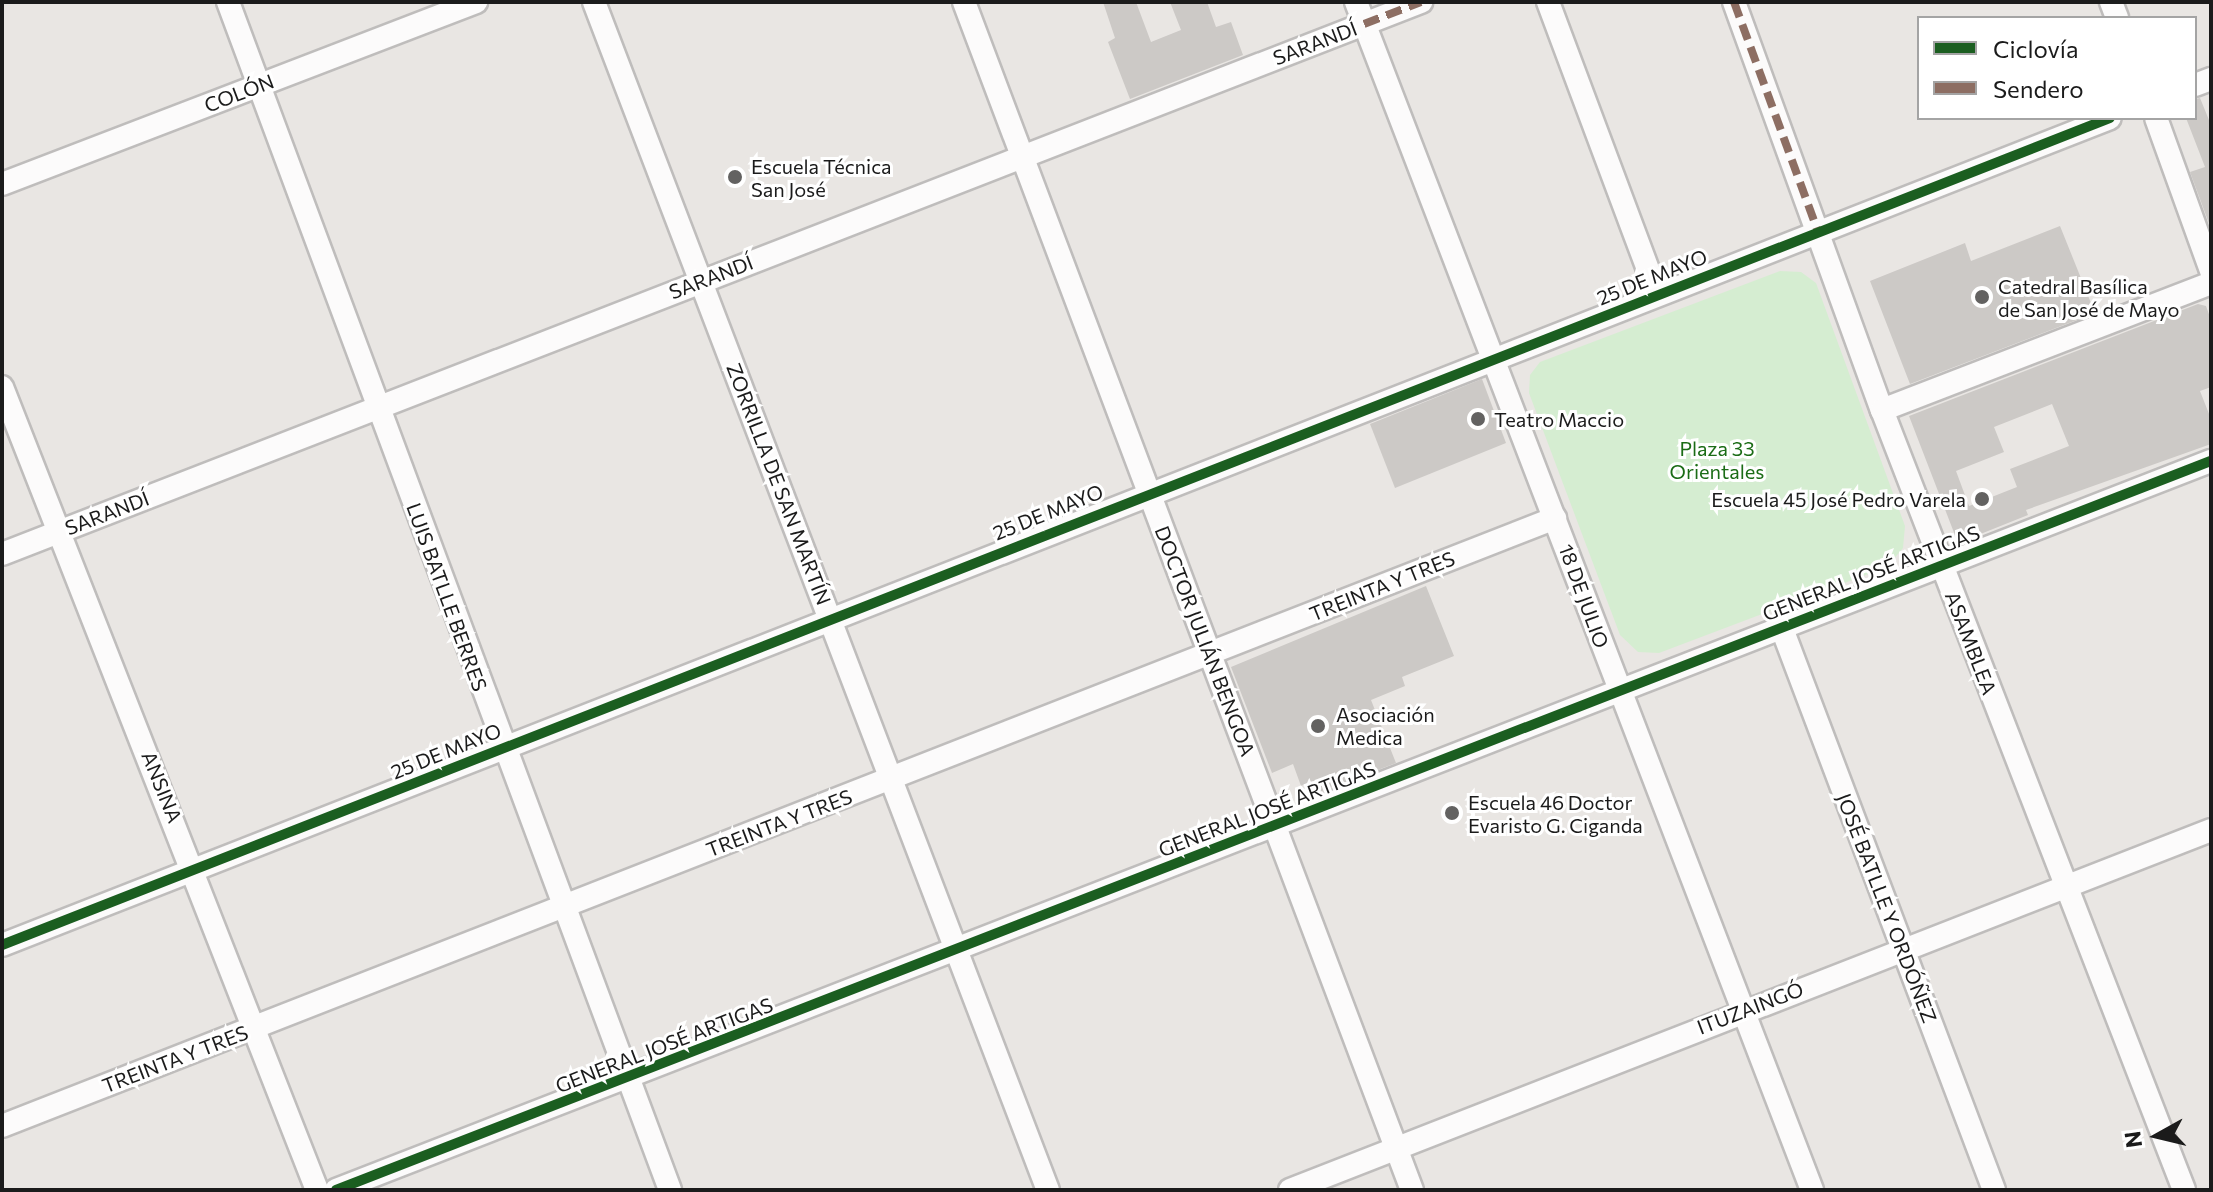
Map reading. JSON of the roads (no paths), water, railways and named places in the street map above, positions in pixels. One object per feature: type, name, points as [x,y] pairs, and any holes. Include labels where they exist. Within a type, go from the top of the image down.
[{"type":"street","name":"LUIS BATLLE BERRES","points":[[228,2],[502,748],[670,1190]]},
{"type":"street","name":"COLÓN","points":[[2,184],[476,2]]},
{"type":"street","name":"ZORRILLA DE SAN MARTÍN","points":[[594,2],[1048,1190]]},
{"type":"street","name":"DOCTOR JULIÁN BENGOA","points":[[964,2],[1412,1190]]},
{"type":"street","name":"18 DE JULIO","points":[[1356,2],[1496,360],[1620,693],[1812,1190]]},
{"type":"street","name":"SARANDÍ","points":[[2,554],[1421,2]]},
{"type":"street","points":[[1548,2],[1657,294]]},
{"type":"street","name":"ASAMBLEA","points":[[1734,2],[1882,410],[2184,1190]]},
{"type":"street","name":"25 DE MAYO","points":[[2,945],[1148,492],[1496,360],[2105,120]]},
{"type":"street","points":[[2157,120],[2211,271]]},
{"type":"street","points":[[1882,410],[2211,283]]},
{"type":"street","name":"ANSINA","points":[[2,387],[195,870],[317,1190]]},
{"type":"street","name":"GENERAL JOSÉ ARTIGAS","points":[[336,1190],[958,952],[1274,825],[1620,693],[1781,626],[2211,461]]},
{"type":"street","name":"TREINTA Y TRES","points":[[2,1126],[1555,518]]},
{"type":"street","name":"JOSÉ BATLLE Y ORDÓÑEZ","points":[[1781,626],[1994,1190]]},
{"type":"street","name":"ITUZAINGÓ","points":[[1290,1190],[2065,884],[2211,830]]},
{"type":"place","name":"Escuela Técnica San José","points":[[735,177]]},
{"type":"place","name":"Catedral Basílica de San José de Mayo","points":[[1982,297]]},
{"type":"place","name":"Teatro Maccio","points":[[1478,419]]},
{"type":"place","name":"Escuela 45 José Pedro Varela","points":[[1982,499]]},
{"type":"place","name":"Asociación Medica","points":[[1318,726]]},
{"type":"place","name":"Escuela 46 Doctor Evaristo G. Ciganda","points":[[1452,813]]},
{"type":"park label","name":"Plaza 33 Orientales","points":[[1717,460]]}]
